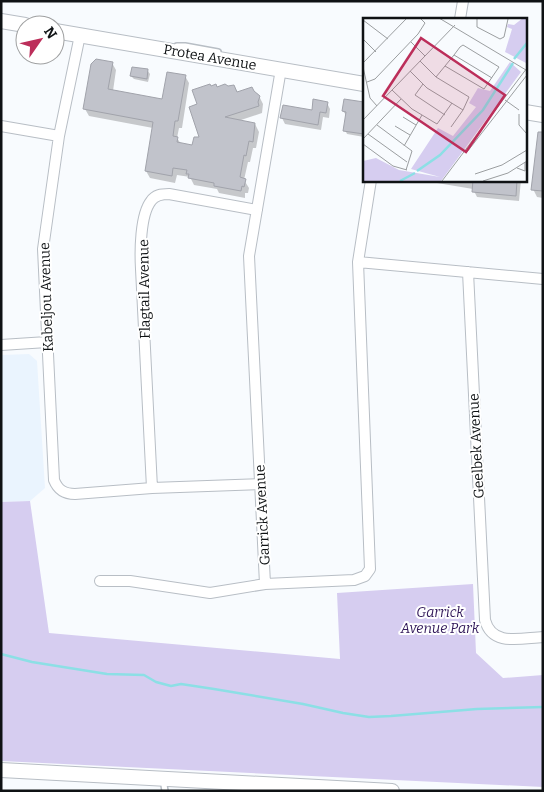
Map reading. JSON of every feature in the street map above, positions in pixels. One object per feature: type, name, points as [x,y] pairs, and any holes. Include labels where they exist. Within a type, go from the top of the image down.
[{"type":"main road","points":[[1,21],[15,23]]},
{"type":"main road","name":"Protea Avenue","points":[[65,32],[363,84]]},
{"type":"main road","points":[[526,112],[543,115]]},
{"type":"main road","points":[[1,770],[164,785],[392,791]]},
{"type":"street","points":[[460,18],[464,1]]},
{"type":"street","name":"Kabeljou Avenue","points":[[80,35],[59,136],[43,250],[53,472],[56,485],[68,494],[152,488]]},
{"type":"street","name":"Garrick Avenue","points":[[281,69],[249,263],[265,584],[354,580],[365,576],[370,569],[358,262],[371,181]]},
{"type":"street","points":[[1,126],[59,136]]},
{"type":"street","name":"Flagtail Avenue","points":[[152,488],[140,257],[148,206],[157,196],[168,194],[257,210]]},
{"type":"street","points":[[358,262],[543,279]]},
{"type":"street","name":"Geelbek Avenue","points":[[468,272],[485,620],[491,633],[499,638],[543,637]]},
{"type":"street","points":[[1,345],[47,342]]},
{"type":"street","points":[[152,488],[260,484]]},
{"type":"street","points":[[100,581],[130,580],[210,593],[265,584]]},
{"type":"shaded area","points":[[29,354],[37,361],[45,488],[30,501],[1,502],[1,355]]},
{"type":"green space","name":"Garrick Avenue Park","points":[[30,501],[49,633],[340,659],[337,593],[473,584],[476,653],[503,678],[543,675],[543,787],[1,761],[1,502]]},
{"type":"building","points":[[96,59],[113,62],[108,89],[162,99],[167,72],[186,75],[178,121],[175,121],[173,136],[178,137],[177,142],[192,145],[194,137],[199,137],[189,107],[197,104],[192,90],[210,84],[211,86],[216,84],[217,87],[225,84],[228,86],[234,85],[237,92],[252,87],[260,96],[259,106],[225,117],[255,123],[253,142],[249,141],[246,156],[244,155],[240,177],[246,179],[241,191],[214,186],[214,183],[188,178],[187,170],[173,168],[172,176],[145,171],[153,122],[83,109],[91,64]]},
{"type":"building","points":[[132,67],[148,69],[147,79],[130,76]]},
{"type":"building","points":[[313,99],[328,102],[326,113],[320,112],[318,125],[280,118],[283,105],[312,110]]},
{"type":"building","points":[[344,99],[363,102],[363,134],[343,131],[346,112],[342,111]]},
{"type":"building","points":[[538,132],[543,132],[543,191],[531,190]]},
{"type":"building","points":[[473,181],[517,181],[516,196],[472,192]]},
{"type":"waterway","points":[[1,654],[32,662],[107,674],[144,675],[156,682],[171,686],[181,684],[214,689],[369,717],[477,709],[543,707]]}]
